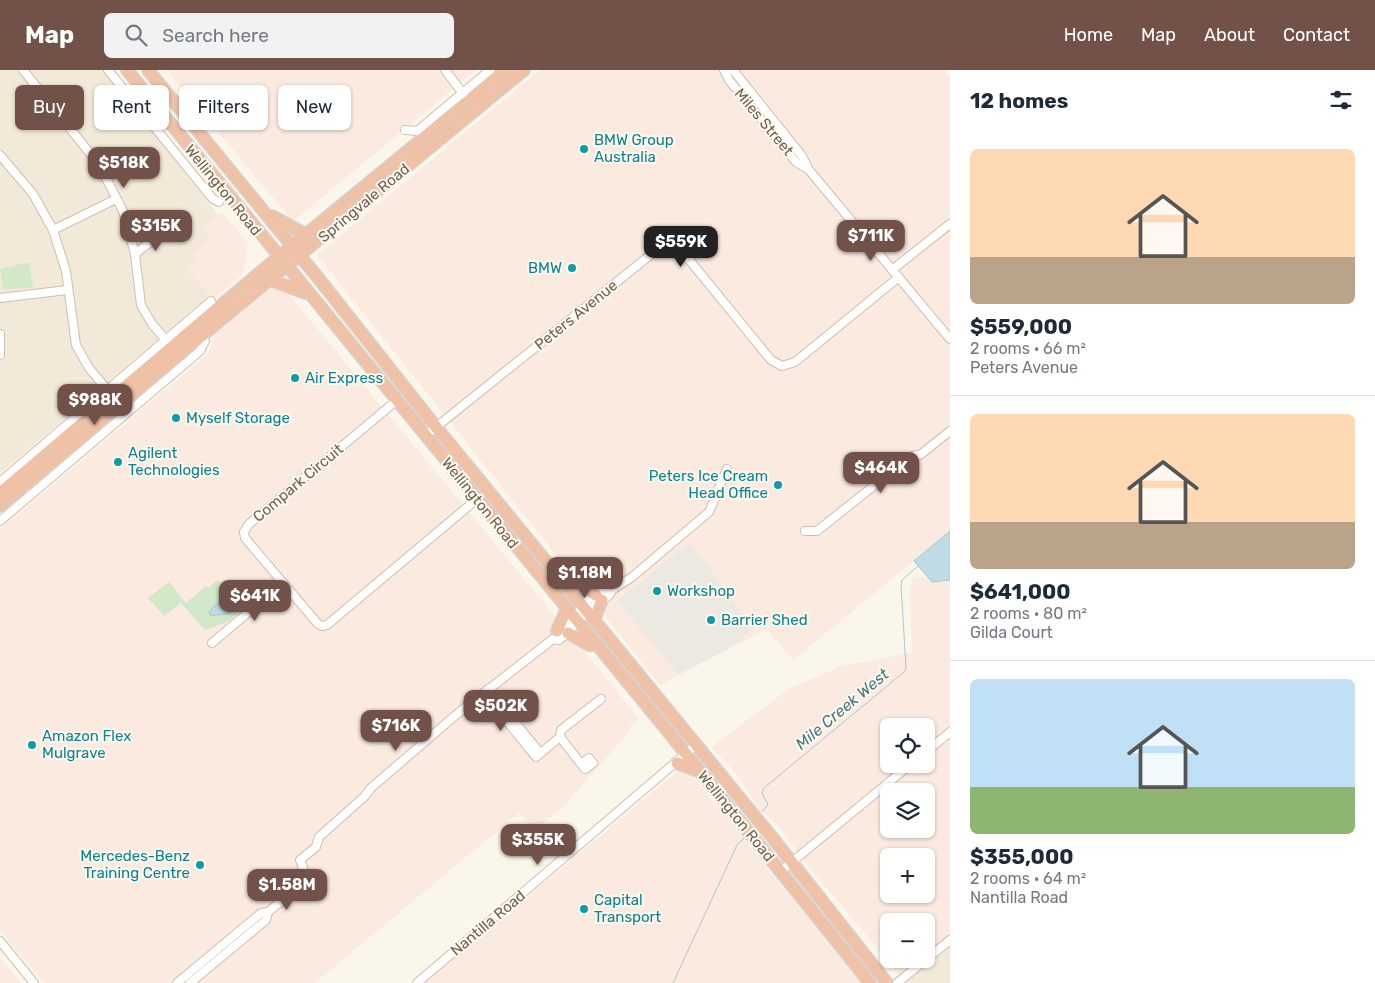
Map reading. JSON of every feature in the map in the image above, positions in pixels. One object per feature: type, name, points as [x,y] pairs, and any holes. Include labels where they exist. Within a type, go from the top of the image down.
[{"type":"highway","name":"Wellington Road","points":[[127,70],[308,295],[683,750],[870,983]]},
{"type":"highway","name":"Wellington Road","points":[[148,70],[863,952],[896,983]]},
{"type":"highway","name":"Springvale Road","points":[[200,331],[210,307],[258,274],[506,70]]},
{"type":"highway","name":"Springvale Road","points":[[2,486],[200,331],[271,280],[323,237],[469,101],[524,70]]},
{"type":"highway","points":[[264,212],[305,234]]},
{"type":"highway","points":[[311,269],[323,237]]},
{"type":"highway","points":[[258,274],[268,245]]},
{"type":"highway","points":[[271,280],[308,295]]},
{"type":"highway","name":"Springvale Road","points":[[0,506],[114,398]]},
{"type":"highway","points":[[560,579],[567,577],[599,598],[602,606],[588,612]]},
{"type":"highway","points":[[573,616],[560,634],[589,645],[597,645]]},
{"type":"highway","points":[[683,750],[673,758],[675,764],[700,771]]},
{"type":"highway","points":[[852,961],[863,952]]},
{"type":"street","points":[[22,70],[96,162],[123,210],[136,254],[141,305],[152,324],[166,340]]},
{"type":"street","points":[[108,70],[213,199],[219,202]]},
{"type":"street","points":[[445,70],[469,101]]},
{"type":"street","name":"Springvale Road","points":[[405,130],[417,131],[469,101],[490,70]]},
{"type":"street","name":"Miles Street","points":[[724,70],[733,75],[754,105],[779,134],[802,156],[809,170],[950,339]]},
{"type":"street","points":[[0,154],[33,194],[53,230],[66,271],[67,290],[76,345],[89,368],[114,398],[166,340],[210,307]]},
{"type":"street","points":[[53,230],[116,199]]},
{"type":"street","points":[[892,270],[950,224]]},
{"type":"street","points":[[136,254],[160,234],[168,233]]},
{"type":"street","name":"Peters Avenue","points":[[425,436],[624,280],[658,248],[670,245],[677,247],[771,360],[782,366],[795,362],[899,277]]},
{"type":"street","points":[[0,298],[67,290]]},
{"type":"street","points":[[0,521],[200,351],[205,341],[200,331]]},
{"type":"street","points":[[0,334],[0,355]]},
{"type":"street","name":"Compark Circuit","points":[[396,400],[248,525],[244,532],[245,538],[318,624],[322,626],[327,625],[477,499]]},
{"type":"street","points":[[805,531],[817,531],[900,465],[912,456],[920,455],[950,431]]},
{"type":"street","points":[[177,983],[196,972],[266,920],[268,912],[291,893],[290,884],[300,875],[303,867],[300,860],[316,846],[319,837],[364,797],[370,788],[486,691],[560,634],[573,616],[588,612],[605,589],[612,590],[649,564],[709,512],[727,469]]},
{"type":"street","points":[[212,643],[283,583]]},
{"type":"street","points":[[486,691],[540,754],[560,737],[561,730],[601,699]]},
{"type":"street","points":[[935,744],[950,732]]},
{"type":"street","points":[[560,737],[581,764]]},
{"type":"street","points":[[683,750],[696,746]]},
{"type":"street","name":"Nantilla Road","points":[[417,983],[675,764]]},
{"type":"street","points":[[781,871],[900,773]]},
{"type":"street","points":[[896,983],[950,940]]},
{"type":"street","points":[[0,941],[34,983]]},
{"type":"street","points":[[190,983],[196,972]]},
{"type":"shaded area","points":[[0,70],[104,70],[116,85],[94,85],[94,130],[151,130],[218,215],[202,229],[211,239],[192,254],[197,260],[187,268],[210,295],[0,474]]},
{"type":"shaded area","points":[[166,70],[476,70],[293,221],[216,130],[268,130],[268,85],[179,85]]},
{"type":"shaded area","points":[[540,70],[944,70],[950,77],[950,531],[793,660],[767,629],[660,685],[317,255]]},
{"type":"shaded area","points":[[222,212],[248,243],[243,274],[214,299],[187,268],[197,260],[192,254],[210,239],[202,229]]},
{"type":"shaded area","points":[[272,288],[287,292],[639,718],[631,725],[629,732],[562,808],[534,830],[519,813],[315,983],[44,983],[0,930],[0,529],[208,354],[215,334]]},
{"type":"shaded area","points":[[690,543],[753,628],[731,647],[678,674],[617,601]]},
{"type":"shaded area","points":[[924,576],[932,582],[950,580],[950,933],[935,945],[935,913],[880,913],[880,951],[809,867],[779,826],[759,809],[736,773],[711,747],[789,689],[842,666],[912,653],[910,588],[913,578]]},
{"type":"shaded area","points":[[684,766],[861,983],[424,983]]},
{"type":"shaded area","points":[[950,933],[950,983],[907,983],[900,974],[907,968],[935,968],[935,945]]},
{"type":"shaded area","points":[[0,958],[21,983],[0,983]]},
{"type":"shaded area","points":[[894,968],[907,968],[899,974]]},
{"type":"green space","points":[[29,262],[33,288],[3,289],[0,269]]},
{"type":"green space","points":[[218,580],[241,610],[227,622],[205,630],[181,603],[164,616],[148,598],[169,582],[186,603],[206,586],[208,588]]},
{"type":"water","points":[[950,531],[950,580],[932,582],[914,561]]},
{"type":"water","points":[[221,602],[226,602],[232,606],[231,613],[211,616],[209,613],[214,606]]},
{"type":"waterway","name":"Mile Creek West","points":[[762,812],[768,805],[762,793],[764,788],[904,672],[906,668],[901,584],[902,580],[918,566]]},
{"type":"waterway","name":"Mile Creek West","points":[[673,983],[737,845],[745,837]]},
{"type":"place","name":"BMW Group Australia","points":[[584,149]]},
{"type":"place","name":"BMW","points":[[572,268]]},
{"type":"place","name":"Air Express","points":[[295,378]]},
{"type":"place","name":"Myself Storage","points":[[176,418]]},
{"type":"place","name":"Agilent Technologies","points":[[118,462]]},
{"type":"place","name":"Peters Ice Cream Head Office","points":[[778,485]]},
{"type":"place","name":"Workshop","points":[[657,591]]},
{"type":"place","name":"Barrier Shed","points":[[711,620]]},
{"type":"place","name":"Amazon Flex Mulgrave","points":[[32,745]]},
{"type":"place","name":"Mercedes-Benz Training Centre","points":[[200,865]]},
{"type":"place","name":"Capital Transport","points":[[584,909]]}]
